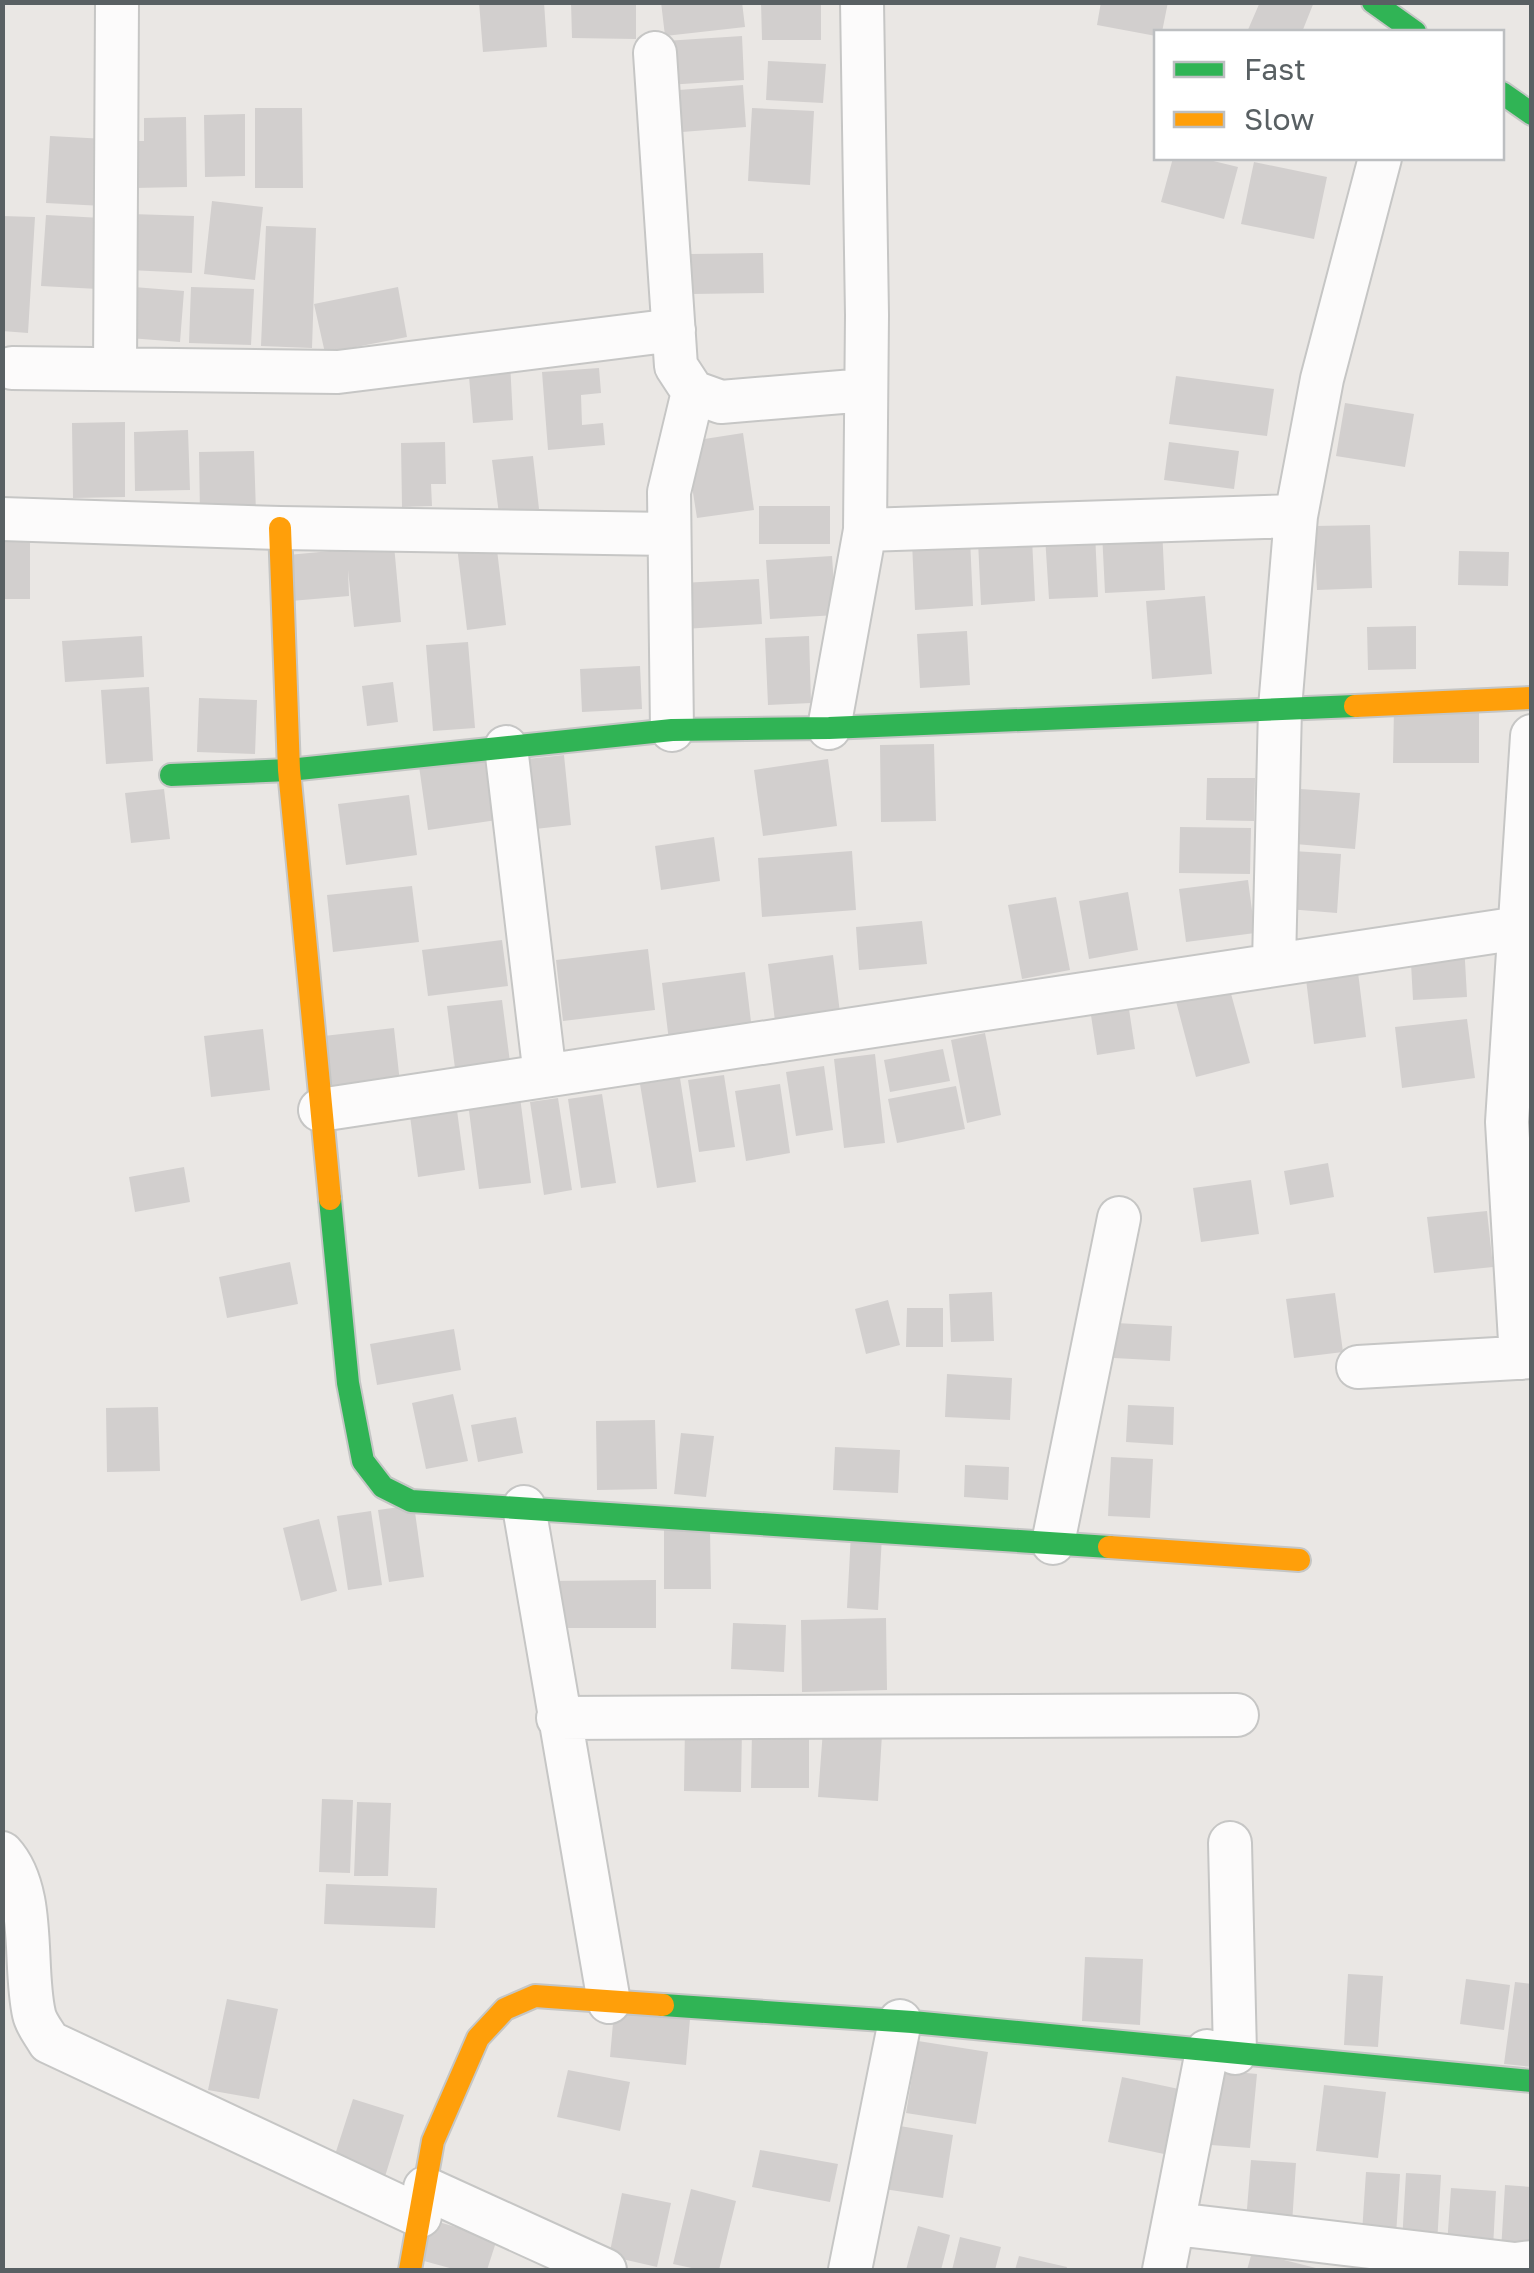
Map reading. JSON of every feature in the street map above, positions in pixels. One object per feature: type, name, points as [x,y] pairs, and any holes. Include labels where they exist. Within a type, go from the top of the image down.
[{"type":"street","points":[[115,369],[117,2]]},
{"type":"street","points":[[829,728],[865,530],[862,2]]},
{"type":"street","points":[[1373,2],[1411,30]]},
{"type":"street","points":[[655,52],[676,366],[693,392],[720,402],[866,390]]},
{"type":"street","points":[[1504,94],[1532,114]]},
{"type":"street","points":[[1274,963],[1280,708],[1296,516],[1322,379],[1379,160]]},
{"type":"street","points":[[12,368],[338,372],[674,330]]},
{"type":"street","points":[[672,730],[668,492],[693,392]]},
{"type":"street","points":[[865,530],[1296,516]]},
{"type":"street","points":[[2,518],[280,528],[669,534]]},
{"type":"street","points":[[280,528],[289,770],[348,1383],[362,1460],[383,1487],[411,1501],[1299,1560]]},
{"type":"street","points":[[170,775],[289,770],[672,730],[829,728],[1532,698]]},
{"type":"street","points":[[1358,1367],[1526,1358],[1508,1122],[1525,926],[1532,736]]},
{"type":"street","points":[[506,748],[545,1076]]},
{"type":"street","points":[[320,1110],[1525,926]]},
{"type":"street","points":[[1053,1543],[1118,1218]]},
{"type":"street","points":[[524,1506],[609,2002]]},
{"type":"street","points":[[558,1718],[1237,1715]]},
{"type":"street","points":[[1164,2270],[1221,2052],[1230,1843]]},
{"type":"street","points":[[2,1853],[14,1865],[21,1889],[34,2018],[49,2042],[422,2202],[604,2270]]},
{"type":"street","points":[[410,2270],[433,2142],[478,2038],[505,2008],[535,1996],[900,2021],[1532,2080]]},
{"type":"street","points":[[850,2270],[900,2021]]},
{"type":"street","points":[[1175,2224],[1515,2264],[1532,2262]]},
{"type":"building","points":[[479,2],[544,2],[547,47],[483,52]]},
{"type":"building","points":[[571,2],[636,2],[636,39],[572,38]]},
{"type":"building","points":[[661,2],[742,2],[745,27],[665,36]]},
{"type":"building","points":[[761,2],[821,2],[821,40],[762,40]]},
{"type":"building","points":[[1101,2],[1168,2],[1162,30],[1154,30],[1154,36],[1097,25]]},
{"type":"building","points":[[1260,2],[1314,2],[1303,30],[1248,30]]},
{"type":"building","points":[[742,36],[744,80],[667,85],[665,41]]},
{"type":"building","points":[[768,61],[826,64],[823,103],[766,100]]},
{"type":"building","points":[[743,85],[746,127],[669,133],[666,91]]},
{"type":"building","points":[[255,108],[302,108],[303,188],[255,188]]},
{"type":"building","points":[[752,108],[814,111],[810,185],[748,181]]},
{"type":"building","points":[[245,114],[245,176],[205,177],[204,115]]},
{"type":"building","points":[[186,117],[187,187],[133,188],[132,141],[144,141],[144,118]]},
{"type":"building","points":[[50,136],[106,139],[103,206],[46,203]]},
{"type":"building","points":[[1172,160],[1209,160],[1238,167],[1224,219],[1161,202]]},
{"type":"building","points":[[1254,162],[1327,177],[1314,239],[1241,224]]},
{"type":"building","points":[[212,201],[263,207],[255,280],[204,274]]},
{"type":"building","points":[[131,214],[194,216],[192,273],[129,270]]},
{"type":"building","points":[[46,215],[102,218],[98,289],[41,286]]},
{"type":"building","points":[[2,216],[35,217],[28,333],[2,331]]},
{"type":"building","points":[[266,226],[316,228],[312,348],[261,346]]},
{"type":"building","points":[[763,253],[764,293],[691,294],[691,254]]},
{"type":"building","points":[[121,286],[184,291],[180,342],[117,337]]},
{"type":"building","points":[[191,287],[254,289],[251,345],[189,343]]},
{"type":"building","points":[[398,287],[407,337],[325,353],[314,304]]},
{"type":"building","points":[[510,362],[513,420],[473,423],[468,365]]},
{"type":"building","points":[[599,368],[601,393],[581,395],[582,425],[603,423],[605,445],[548,450],[542,372]]},
{"type":"building","points":[[1176,376],[1274,389],[1267,436],[1169,424]]},
{"type":"building","points":[[1345,403],[1414,414],[1405,467],[1336,456]]},
{"type":"building","points":[[125,422],[125,497],[73,498],[72,423]]},
{"type":"building","points":[[188,430],[190,490],[135,491],[134,432]]},
{"type":"building","points":[[743,433],[754,510],[697,518],[685,442]]},
{"type":"building","points":[[445,442],[446,484],[431,484],[432,506],[402,507],[401,443]]},
{"type":"building","points":[[1169,442],[1239,451],[1234,489],[1164,480]]},
{"type":"building","points":[[254,451],[256,513],[200,514],[199,452]]},
{"type":"building","points":[[533,456],[539,509],[499,514],[492,460]]},
{"type":"building","points":[[759,506],[830,506],[830,544],[759,544]]},
{"type":"building","points":[[1370,525],[1372,588],[1317,590],[1314,526]]},
{"type":"building","points":[[1162,528],[1165,590],[1105,593],[1102,532]]},
{"type":"building","points":[[2,530],[30,530],[30,599],[2,599]]},
{"type":"building","points":[[495,533],[506,625],[467,630],[456,538]]},
{"type":"building","points":[[1095,533],[1098,597],[1049,599],[1045,536]]},
{"type":"building","points":[[970,538],[973,606],[915,610],[912,542]]},
{"type":"building","points":[[1032,538],[1035,601],[981,605],[978,541]]},
{"type":"building","points":[[394,545],[401,622],[354,627],[348,570],[349,596],[291,601],[288,555]]},
{"type":"building","points":[[1459,551],[1509,552],[1508,586],[1458,585]]},
{"type":"building","points":[[832,556],[836,615],[770,619],[766,560]]},
{"type":"building","points":[[759,579],[762,624],[684,629],[681,583]]},
{"type":"building","points":[[1205,596],[1212,674],[1152,679],[1146,601]]},
{"type":"building","points":[[1416,626],[1416,669],[1368,670],[1367,627]]},
{"type":"building","points":[[967,631],[970,685],[920,688],[917,634]]},
{"type":"building","points":[[142,636],[144,677],[65,682],[62,641]]},
{"type":"building","points":[[809,636],[811,703],[768,705],[765,638]]},
{"type":"building","points":[[468,642],[475,728],[433,731],[426,645]]},
{"type":"building","points":[[640,666],[642,709],[582,712],[580,669]]},
{"type":"building","points":[[393,682],[398,722],[367,726],[362,686]]},
{"type":"building","points":[[149,687],[153,761],[106,764],[101,690]]},
{"type":"building","points":[[199,698],[257,700],[255,754],[197,752]]},
{"type":"building","points":[[1394,707],[1479,707],[1479,763],[1393,763]]},
{"type":"building","points":[[934,744],[936,821],[881,822],[880,745]]},
{"type":"building","points":[[564,755],[571,825],[526,830],[518,760]]},
{"type":"building","points":[[489,757],[497,820],[428,830],[419,766]]},
{"type":"building","points":[[828,759],[837,826],[763,836],[754,770]]},
{"type":"building","points":[[1207,778],[1255,778],[1254,821],[1206,820]]},
{"type":"building","points":[[164,789],[170,839],[131,843],[125,793]]},
{"type":"building","points":[[1300,789],[1360,793],[1355,849],[1295,844]]},
{"type":"building","points":[[409,795],[417,855],[346,865],[338,804]]},
{"type":"building","points":[[1180,827],[1251,828],[1250,874],[1179,873]]},
{"type":"building","points":[[714,837],[720,881],[661,890],[655,846]]},
{"type":"building","points":[[852,851],[856,910],[762,917],[758,858]]},
{"type":"building","points":[[1293,851],[1341,854],[1337,913],[1288,909]]},
{"type":"building","points":[[1248,880],[1255,933],[1186,942],[1179,889]]},
{"type":"building","points":[[412,886],[419,942],[333,952],[327,895]]},
{"type":"building","points":[[1128,892],[1138,950],[1089,959],[1079,901]]},
{"type":"building","points":[[1056,897],[1070,970],[1022,979],[1008,905]]},
{"type":"building","points":[[922,921],[927,964],[859,970],[856,927]]},
{"type":"building","points":[[502,940],[508,986],[428,996],[422,950]]},
{"type":"building","points":[[1464,943],[1467,997],[1413,1000],[1410,945]]},
{"type":"building","points":[[648,949],[655,1010],[563,1021],[556,960]]},
{"type":"building","points":[[833,955],[840,1013],[775,1021],[768,964]]},
{"type":"building","points":[[1356,956],[1366,1037],[1314,1044],[1304,963]]},
{"type":"building","points":[[745,972],[752,1030],[669,1041],[662,983]]},
{"type":"building","points":[[1227,979],[1250,1063],[1196,1077],[1174,994]]},
{"type":"building","points":[[1127,996],[1135,1049],[1097,1055],[1089,1002]]},
{"type":"building","points":[[502,1000],[511,1070],[456,1076],[447,1006]]},
{"type":"building","points":[[1467,1019],[1475,1078],[1402,1088],[1395,1027]]},
{"type":"building","points":[[394,1028],[400,1083],[321,1092],[315,1037]]},
{"type":"building","points":[[263,1029],[270,1090],[211,1097],[204,1036]]},
{"type":"building","points":[[985,1033],[1001,1115],[967,1123],[951,1040]]},
{"type":"building","points":[[943,1049],[950,1081],[890,1092],[884,1060]]},
{"type":"building","points":[[875,1054],[885,1143],[844,1148],[834,1059]]},
{"type":"building","points":[[824,1066],[833,1130],[796,1136],[786,1072]]},
{"type":"building","points":[[724,1075],[735,1147],[699,1152],[688,1080]]},
{"type":"building","points":[[680,1078],[696,1182],[657,1188],[640,1084]]},
{"type":"building","points":[[780,1084],[790,1153],[746,1161],[735,1091]]},
{"type":"building","points":[[956,1086],[965,1129],[897,1143],[888,1099]]},
{"type":"building","points":[[602,1094],[616,1183],[581,1188],[568,1099]]},
{"type":"building","points":[[520,1097],[531,1183],[479,1189],[468,1103]]},
{"type":"building","points":[[558,1098],[572,1190],[544,1195],[530,1102]]},
{"type":"building","points":[[456,1103],[465,1170],[418,1177],[409,1108]]},
{"type":"building","points":[[1328,1163],[1334,1197],[1290,1205],[1284,1171]]},
{"type":"building","points":[[184,1167],[190,1202],[135,1212],[129,1177]]},
{"type":"building","points":[[1251,1180],[1259,1234],[1201,1242],[1193,1188]]},
{"type":"building","points":[[1487,1211],[1493,1267],[1434,1273],[1427,1217]]},
{"type":"building","points":[[290,1262],[298,1304],[227,1318],[219,1277]]},
{"type":"building","points":[[992,1292],[994,1341],[951,1342],[949,1294]]},
{"type":"building","points":[[1335,1293],[1343,1352],[1294,1358],[1286,1299]]},
{"type":"building","points":[[888,1300],[900,1345],[866,1354],[855,1309]]},
{"type":"building","points":[[907,1308],[943,1308],[943,1347],[906,1347]]},
{"type":"building","points":[[1116,1323],[1172,1326],[1170,1361],[1114,1358]]},
{"type":"building","points":[[454,1329],[461,1370],[377,1385],[370,1344]]},
{"type":"building","points":[[947,1374],[1012,1378],[1010,1420],[945,1417]]},
{"type":"building","points":[[453,1394],[468,1461],[426,1469],[412,1403]]},
{"type":"building","points":[[1128,1405],[1174,1407],[1173,1445],[1126,1442]]},
{"type":"building","points":[[158,1407],[160,1471],[107,1472],[106,1408]]},
{"type":"building","points":[[516,1417],[523,1453],[478,1462],[471,1425]]},
{"type":"building","points":[[655,1420],[657,1489],[597,1490],[596,1421]]},
{"type":"building","points":[[681,1433],[714,1436],[706,1497],[674,1494]]},
{"type":"building","points":[[835,1447],[900,1450],[898,1493],[833,1490]]},
{"type":"building","points":[[1111,1457],[1153,1459],[1150,1518],[1108,1516]]},
{"type":"building","points":[[965,1465],[1009,1467],[1008,1500],[964,1497]]},
{"type":"building","points":[[414,1505],[424,1577],[389,1582],[378,1510]]},
{"type":"building","points":[[371,1511],[382,1585],[348,1590],[337,1516]]},
{"type":"building","points":[[319,1519],[337,1591],[301,1601],[283,1528]]},
{"type":"building","points":[[664,1530],[710,1530],[711,1589],[664,1589]]},
{"type":"building","points":[[851,1533],[882,1535],[878,1610],[847,1608]]},
{"type":"building","points":[[656,1580],[656,1628],[546,1628],[546,1581]]},
{"type":"building","points":[[886,1618],[887,1690],[802,1692],[801,1620]]},
{"type":"building","points":[[733,1623],[786,1625],[784,1672],[731,1669]]},
{"type":"building","points":[[685,1726],[742,1727],[741,1792],[684,1791]]},
{"type":"building","points":[[752,1730],[809,1730],[809,1788],[751,1788]]},
{"type":"building","points":[[823,1730],[882,1734],[878,1801],[818,1797]]},
{"type":"building","points":[[322,1799],[353,1800],[350,1873],[319,1872]]},
{"type":"building","points":[[357,1802],[391,1803],[388,1876],[354,1876]]},
{"type":"building","points":[[326,1884],[437,1888],[435,1928],[324,1924]]},
{"type":"building","points":[[1085,1957],[1143,1959],[1140,2025],[1082,2021]]},
{"type":"building","points":[[1348,1974],[1383,1976],[1378,2047],[1344,2045]]},
{"type":"building","points":[[1466,1979],[1510,1985],[1504,2030],[1460,2024]]},
{"type":"building","points":[[1515,1982],[1532,1984],[1532,2067],[1504,2064]]},
{"type":"building","points":[[227,1999],[278,2009],[259,2099],[208,2090]]},
{"type":"building","points":[[614,2012],[690,2019],[686,2065],[610,2057]]},
{"type":"building","points":[[918,2041],[988,2052],[976,2124],[906,2113]]},
{"type":"building","points":[[1205,2069],[1257,2074],[1250,2148],[1198,2144]]},
{"type":"building","points":[[568,2070],[630,2082],[620,2131],[557,2117]]},
{"type":"building","points":[[1122,2077],[1179,2089],[1164,2154],[1108,2142]]},
{"type":"building","points":[[1324,2085],[1386,2092],[1378,2158],[1316,2151]]},
{"type":"building","points":[[353,2099],[404,2115],[383,2183],[331,2167]]},
{"type":"building","points":[[894,2125],[953,2135],[943,2198],[884,2189]]},
{"type":"building","points":[[760,2150],[838,2164],[830,2202],[752,2187]]},
{"type":"building","points":[[1251,2160],[1296,2163],[1292,2224],[1246,2221]]},
{"type":"building","points":[[1366,2172],[1400,2174],[1396,2235],[1362,2233]]},
{"type":"building","points":[[1406,2173],[1441,2175],[1437,2244],[1402,2242]]},
{"type":"building","points":[[1505,2185],[1532,2187],[1532,2253],[1501,2251]]},
{"type":"building","points":[[1451,2188],[1496,2191],[1493,2248],[1447,2245]]},
{"type":"building","points":[[691,2189],[736,2201],[719,2270],[673,2264]]},
{"type":"building","points":[[622,2193],[671,2203],[657,2267],[609,2256]]},
{"type":"building","points":[[425,2218],[497,2239],[487,2270],[457,2270],[413,2258]]},
{"type":"building","points":[[918,2226],[950,2235],[941,2270],[906,2270]]},
{"type":"building","points":[[960,2237],[1001,2247],[995,2270],[952,2270]]},
{"type":"building","points":[[1252,2252],[1320,2269],[1320,2270],[1247,2270]]},
{"type":"building","points":[[1019,2256],[1067,2267],[1015,2270]]},
{"type":"traffic: fast","points":[[1373,2],[1412,30]]},
{"type":"traffic: fast","points":[[1504,94],[1532,114]]},
{"type":"traffic: fast","points":[[171,775],[289,770],[672,730],[829,728],[1355,706]]},
{"type":"traffic: fast","points":[[330,1199],[348,1383],[363,1461],[383,1487],[411,1501],[1109,1547]]},
{"type":"traffic: fast","points":[[663,2005],[912,2022],[1532,2081]]},
{"type":"traffic: slow","points":[[280,528],[289,770],[330,1199]]},
{"type":"traffic: slow","points":[[1355,706],[1532,698]]},
{"type":"traffic: slow","points":[[1109,1547],[1299,1560]]},
{"type":"traffic: slow","points":[[410,2270],[433,2141],[478,2038],[505,2009],[535,1996],[663,2005]]}]
